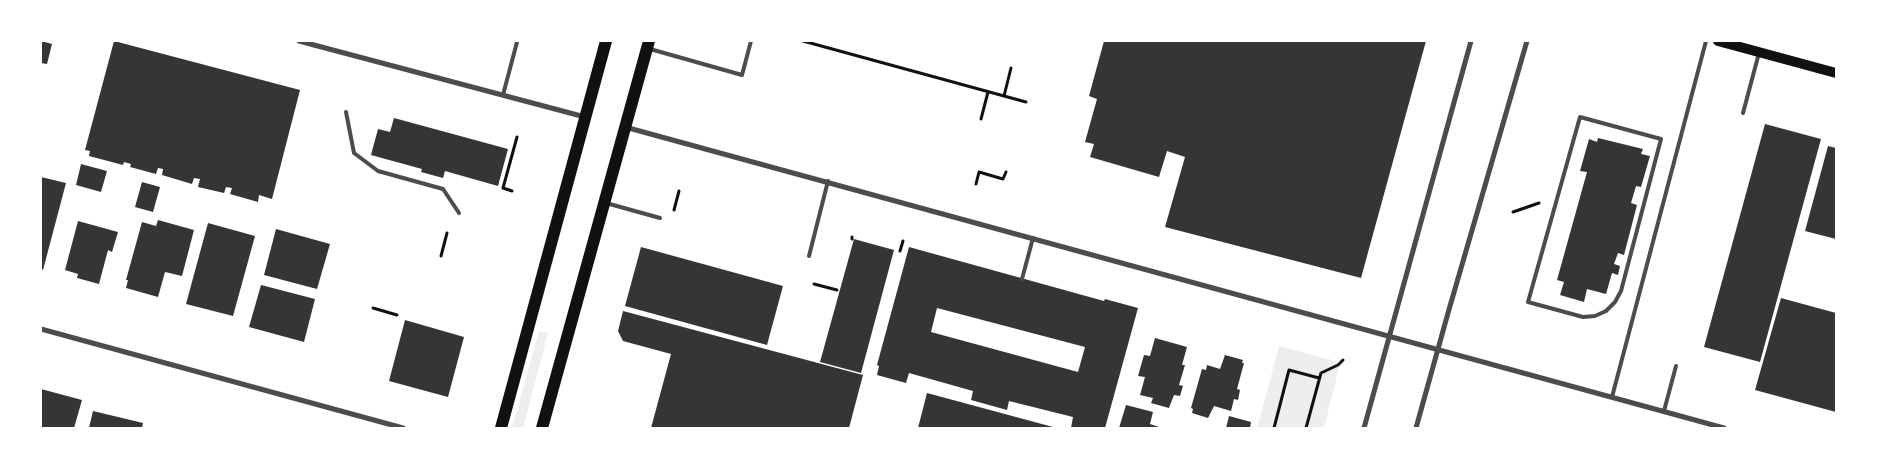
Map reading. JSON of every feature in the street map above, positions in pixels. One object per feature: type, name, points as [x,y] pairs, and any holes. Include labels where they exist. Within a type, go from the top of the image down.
[{"type":"main road","points":[[501,428],[606,41]]},
{"type":"main road","points":[[1718,41],[1836,73]]},
{"type":"main road","points":[[542,428],[648,45]]},
{"type":"street","points":[[299,41],[585,117]]},
{"type":"street","points":[[1364,428],[1471,41]]},
{"type":"street","points":[[1416,428],[1437,349],[1527,41]]},
{"type":"street","points":[[625,127],[1724,428]]},
{"type":"street","points":[[41,329],[403,428]]},
{"type":"lane","points":[[648,45],[742,75],[751,41]]},
{"type":"lane","points":[[1612,397],[1706,41]]},
{"type":"lane","points":[[503,95],[517,42]]},
{"type":"lane","points":[[1743,113],[1759,52]]},
{"type":"lane","points":[[346,112],[354,153],[378,172],[443,189],[459,213]]},
{"type":"lane","points":[[1580,117],[1661,139],[1621,291],[1615,302],[1606,311],[1595,316],[1583,317],[1528,302],[1580,117]]},
{"type":"lane","points":[[809,256],[828,182]]},
{"type":"lane","points":[[604,202],[660,218]]},
{"type":"lane","points":[[1022,279],[1033,238]]},
{"type":"lane","points":[[1664,411],[1676,366]]},
{"type":"path","points":[[804,41],[1026,102]]},
{"type":"path","points":[[1004,96],[1011,68]]},
{"type":"path","points":[[981,119],[988,92]]},
{"type":"path","points":[[512,190],[504,188],[516,137]]},
{"type":"path","points":[[976,184],[979,172],[1003,179],[1006,172]]},
{"type":"path","points":[[1513,212],[1540,203]]},
{"type":"path","points":[[441,256],[447,233]]},
{"type":"path","points":[[900,251],[903,241]]},
{"type":"path","points":[[814,284],[838,290]]},
{"type":"path","points":[[373,308],[397,315]]},
{"type":"path","points":[[1306,428],[1321,373],[1338,365],[1343,360]]},
{"type":"path","points":[[1274,428],[1289,370],[1319,378]]},
{"type":"shaded area","points":[[539,331],[548,333],[523,428],[512,428]]},
{"type":"shaded area","points":[[1279,346],[1336,361],[1339,368],[1324,428],[1257,428]]},
{"type":"building","points":[[41,41],[52,44],[47,64],[41,63]]},
{"type":"building","points":[[114,41],[300,90],[272,199],[259,195],[258,202],[230,194],[232,188],[226,187],[224,193],[198,187],[200,179],[194,178],[192,184],[162,175],[163,169],[158,168],[156,174],[130,167],[131,164],[124,162],[123,165],[89,156],[90,151],[85,150]]},
{"type":"building","points":[[1104,41],[1426,41],[1361,278],[1165,227],[1185,157],[1167,151],[1159,177],[1090,157],[1094,144],[1085,142],[1097,99],[1089,96]]},
{"type":"building","points":[[394,118],[508,149],[498,186],[445,171],[443,178],[421,172],[422,169],[371,155],[378,129],[390,132]]},
{"type":"building","points":[[1765,124],[1821,139],[1760,362],[1704,347]]},
{"type":"building","points":[[1598,138],[1643,149],[1641,154],[1650,156],[1641,187],[1636,186],[1631,203],[1637,205],[1624,255],[1618,253],[1614,264],[1620,266],[1618,275],[1612,273],[1606,294],[1587,289],[1584,302],[1560,295],[1564,282],[1557,280],[1587,172],[1580,171],[1589,139],[1597,142]]},
{"type":"building","points":[[1828,146],[1836,148],[1836,239],[1805,231]]},
{"type":"building","points":[[81,164],[107,171],[101,192],[76,185]]},
{"type":"building","points":[[41,177],[66,183],[43,270],[41,269]]},
{"type":"building","points":[[142,182],[160,187],[153,212],[135,207]]},
{"type":"building","points":[[158,220],[194,230],[182,276],[165,272],[158,297],[126,288],[128,280],[126,280],[142,222],[156,226]]},
{"type":"building","points":[[78,221],[118,232],[112,252],[108,250],[99,284],[77,278],[78,274],[65,270]]},
{"type":"building","points":[[208,223],[255,236],[233,316],[186,304]]},
{"type":"building","points":[[276,229],[330,244],[317,289],[264,275]]},
{"type":"building","points":[[854,239],[894,250],[861,373],[820,362]]},
{"type":"building","points":[[641,247],[783,286],[767,345],[625,306]]},
{"type":"building","points":[[909,247],[1104,301],[1105,299],[1138,308],[1105,428],[1071,428],[1073,417],[1009,401],[1007,410],[971,400],[973,391],[909,373],[906,383],[877,375],[879,366],[877,365]],"holes":[[[937,308],[1085,347],[1078,372],[931,332]]]},
{"type":"building","points":[[261,285],[315,299],[304,342],[249,327]]},
{"type":"building","points":[[1781,298],[1836,313],[1836,412],[1755,390]]},
{"type":"building","points":[[623,311],[863,375],[849,428],[651,428],[671,354],[623,341],[618,331]]},
{"type":"building","points":[[405,320],[464,337],[448,397],[389,381]]},
{"type":"building","points":[[1155,338],[1187,347],[1182,365],[1185,365],[1179,385],[1183,386],[1180,396],[1174,395],[1169,408],[1151,403],[1153,398],[1140,395],[1145,377],[1138,376],[1144,355],[1150,356]]},
{"type":"building","points":[[1225,355],[1243,360],[1242,363],[1244,363],[1237,389],[1240,390],[1238,400],[1234,399],[1231,411],[1214,406],[1208,418],[1192,413],[1193,409],[1191,408],[1202,369],[1206,370],[1207,365],[1220,369]]},
{"type":"building","points":[[41,389],[82,400],[74,428],[41,428]]},
{"type":"building","points":[[927,393],[1053,427],[918,428]]},
{"type":"building","points":[[1126,405],[1153,412],[1150,424],[1162,428],[1119,428]]},
{"type":"building","points":[[93,411],[143,423],[142,428],[89,428]]},
{"type":"building","points":[[1229,416],[1251,422],[1250,428],[1226,428]]}]
